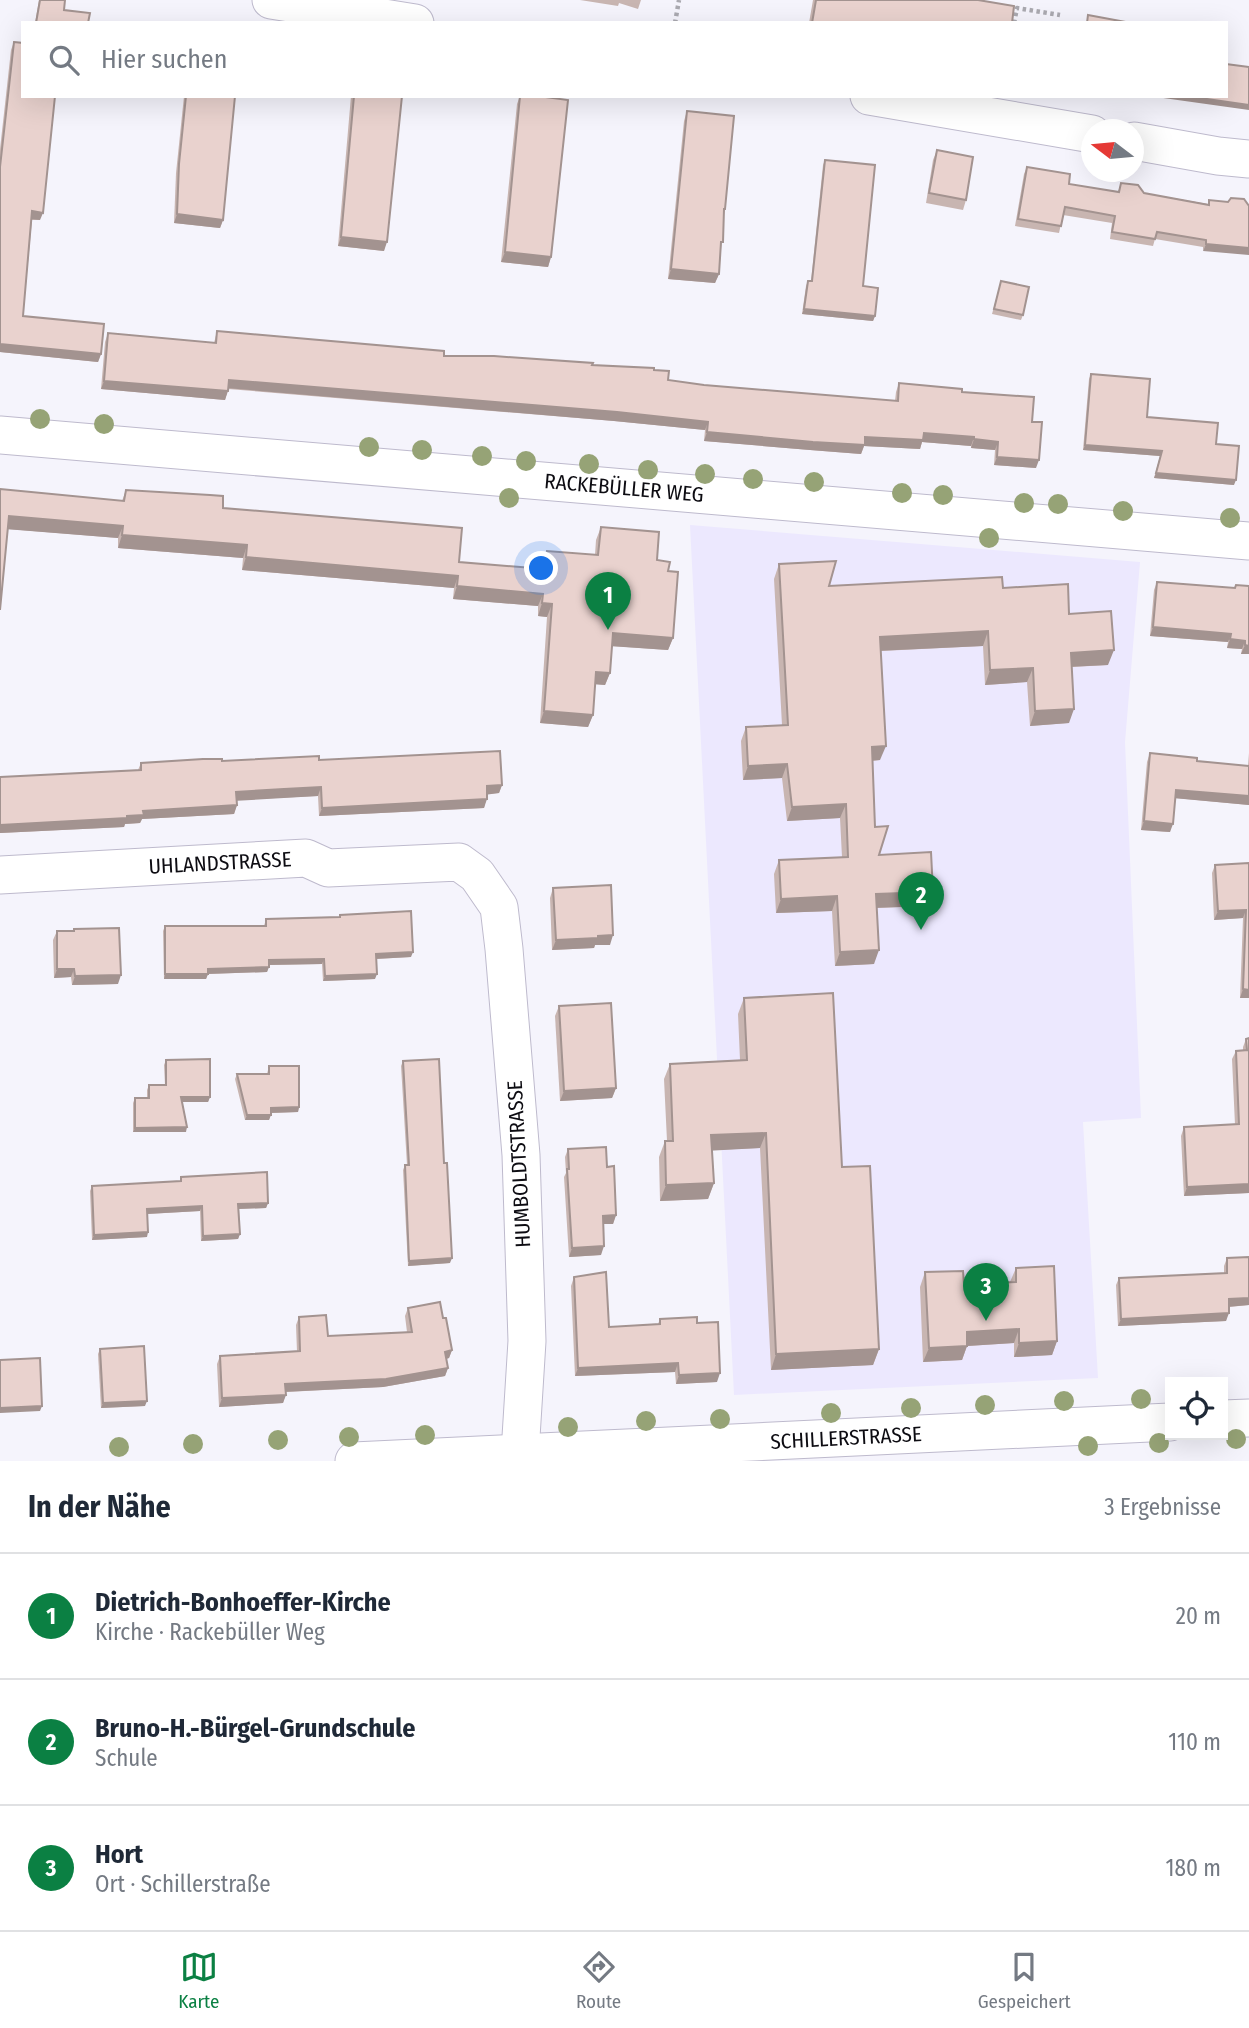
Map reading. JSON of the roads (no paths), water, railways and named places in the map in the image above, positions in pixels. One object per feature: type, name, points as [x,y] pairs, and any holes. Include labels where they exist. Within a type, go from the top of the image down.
[{"type":"street","points":[[271,0],[402,21]]},
{"type":"street","points":[[881,98],[1081,132]]},
{"type":"street","points":[[1144,143],[1249,159]]},
{"type":"street","name":"RACKEBÜLLER WEG","points":[[0,435],[1249,541]]},
{"type":"street","name":"UHLANDSTRASSE","points":[[0,875],[306,858],[328,868],[459,862],[477,875]]},
{"type":"street","name":"HUMBOLDTSTRASSE","points":[[477,875],[499,907],[521,1155],[527,1340],[520,1457]]},
{"type":"street","points":[[1228,1419],[1249,1418]]},
{"type":"street","name":"SCHILLERSTRASSE","points":[[354,1461],[520,1457],[1165,1422]]},
{"type":"place","name":"Dietrich-Bonhoeffer-Kirche","points":[[608,630]]},
{"type":"place","name":"Bruno-H.-Bürgel-Grundschule","points":[[921,930]]},
{"type":"place","name":"Hort","points":[[986,1321]]}]
